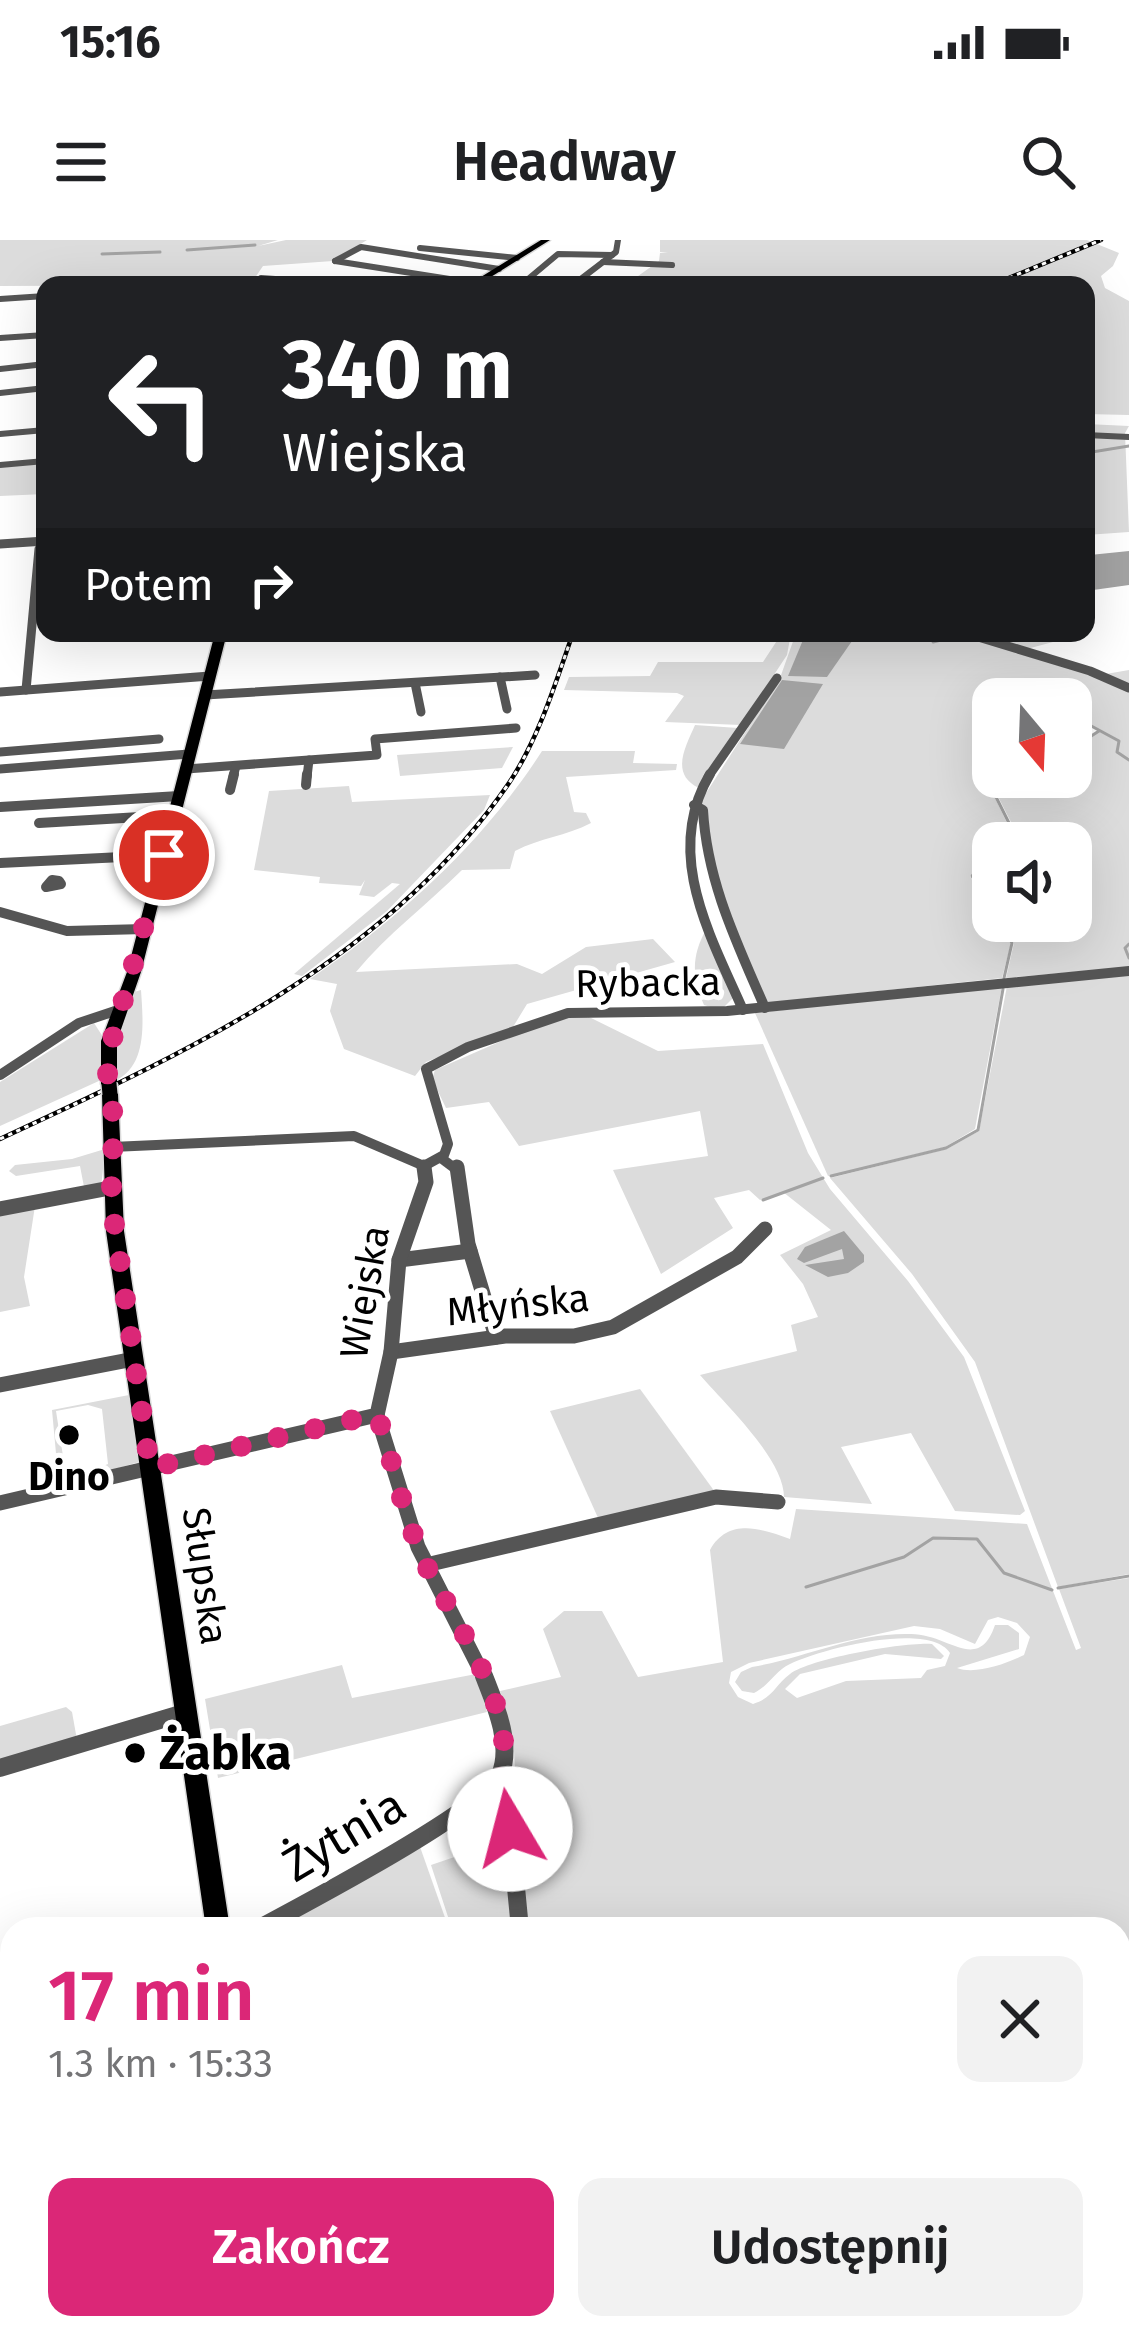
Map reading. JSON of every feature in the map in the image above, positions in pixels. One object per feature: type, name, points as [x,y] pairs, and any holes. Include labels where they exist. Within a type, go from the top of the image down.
[{"type":"main road","points":[[487,276],[546,240]]},
{"type":"main road","name":"Słupska","points":[[216,1917],[110,1188],[106,1054],[145,929],[218,642]]},
{"type":"street","points":[[585,276],[612,255],[618,240]]},
{"type":"street","points":[[430,276],[335,261],[361,248],[499,269]]},
{"type":"street","points":[[416,248],[517,258]]},
{"type":"street","points":[[534,276],[559,254],[612,255]]},
{"type":"street","points":[[603,262],[672,265]]},
{"type":"street","points":[[262,276],[267,264]]},
{"type":"street","points":[[595,268],[628,270]]},
{"type":"street","points":[[0,298],[36,296]]},
{"type":"street","points":[[0,338],[36,336]]},
{"type":"street","points":[[0,369],[36,365]]},
{"type":"street","points":[[0,393],[36,389]]},
{"type":"street","points":[[0,434],[36,431]]},
{"type":"street","points":[[1095,435],[1129,437]]},
{"type":"street","points":[[0,465],[36,462]]},
{"type":"street","points":[[0,544],[36,542]]},
{"type":"street","points":[[26,690],[36,582]]},
{"type":"street","points":[[995,642],[1090,670],[1129,688]]},
{"type":"street","points":[[205,695],[536,675]]},
{"type":"street","points":[[0,692],[209,676]]},
{"type":"street","points":[[500,677],[507,710]]},
{"type":"street","points":[[766,1008],[715,895],[703,810],[694,805],[777,679]]},
{"type":"street","points":[[416,683],[421,712]]},
{"type":"street","points":[[0,769],[188,762],[236,766],[377,755],[371,723]]},
{"type":"street","points":[[375,739],[511,728],[511,745]]},
{"type":"street","points":[[443,734],[446,750]]},
{"type":"street","points":[[0,752],[159,739]]},
{"type":"street","points":[[306,785],[309,760]]},
{"type":"street","points":[[230,790],[236,766]]},
{"type":"street","points":[[0,807],[179,796]]},
{"type":"street","name":"Rybacka","points":[[441,1158],[447,1147],[446,1132],[423,1076],[438,1060],[529,1023],[568,1013],[742,1010],[692,875],[687,834],[694,805]]},
{"type":"street","points":[[39,824],[174,815]]},
{"type":"street","points":[[0,863],[164,855]]},
{"type":"street","points":[[47,881],[42,877],[45,868],[66,860]]},
{"type":"street","points":[[0,912],[67,931],[145,929]]},
{"type":"street","points":[[742,1010],[1129,970]]},
{"type":"street","points":[[0,1075],[65,1031],[103,1012],[121,1010]]},
{"type":"street","points":[[112,1147],[354,1136],[375,1140],[412,1164],[424,1166],[441,1158],[457,1167],[470,1251],[496,1337]]},
{"type":"street","name":"Wiejska","points":[[0,1503],[377,1414],[391,1352],[399,1260],[425,1182],[424,1166]]},
{"type":"street","points":[[0,1209],[110,1188]]},
{"type":"street","name":"Młyńska","points":[[391,1352],[496,1337],[556,1338],[613,1328],[737,1257],[765,1229]]},
{"type":"street","points":[[399,1260],[470,1251]]},
{"type":"street","points":[[0,1385],[134,1359]]},
{"type":"street","points":[[377,1414],[426,1565],[485,1680],[505,1751],[498,1784],[507,1794],[519,1917]]},
{"type":"street","points":[[426,1565],[716,1497],[778,1502]]},
{"type":"street","points":[[0,1768],[187,1712]]},
{"type":"street","name":"Żytnia","points":[[281,1917],[374,1865],[498,1784]]},
{"type":"shaded area","points":[[0,240],[278,240],[258,246],[286,240],[367,240],[333,261],[263,266],[256,276],[36,276],[36,286],[0,286]]},
{"type":"shaded area","points":[[660,240],[1087,240],[1119,253],[1101,276],[1105,288],[1129,301],[1129,415],[1095,414],[1095,276],[638,276],[659,261],[660,253],[668,253],[660,252]]},
{"type":"shaded area","points":[[1095,424],[1129,426],[1125,433],[1129,532],[1095,534]]},
{"type":"shaded area","points":[[36,465],[36,494],[0,496],[0,467]]},
{"type":"shaded area","points":[[1129,551],[1129,585],[1095,590],[1095,554]]},
{"type":"shaded area","points":[[776,642],[789,642],[787,655],[741,725],[665,722],[684,696],[677,693],[564,690],[569,677],[650,676],[658,662],[763,662]]},
{"type":"shaded area","points":[[793,642],[1053,642],[1023,650],[1106,674],[1129,670],[1129,967],[1006,978],[1013,942],[1092,942],[1092,822],[1011,822],[999,798],[1092,798],[1092,736],[1100,731],[1092,726],[1092,678],[972,678],[972,798],[995,798],[1007,822],[972,822],[972,942],[1010,942],[1002,978],[766,1003],[735,943],[699,804],[780,678]]},
{"type":"shaded area","points":[[802,642],[851,642],[827,677],[788,676]]},
{"type":"shaded area","points":[[782,680],[823,684],[784,749],[740,744]]},
{"type":"shaded area","points":[[695,725],[738,728],[699,788],[682,768]]},
{"type":"shaded area","points":[[513,747],[502,768],[400,776],[397,755]]},
{"type":"shaded area","points":[[542,751],[635,751],[633,763],[677,764],[676,770],[566,777],[574,812],[586,813],[591,823],[515,851],[510,869],[462,870],[356,972],[517,964],[542,974],[586,947],[653,939],[675,962],[527,1004],[513,1027],[426,1062],[415,1076],[344,1049],[330,1011],[337,984],[310,979],[438,877],[494,817]]},
{"type":"shaded area","points":[[349,786],[352,802],[490,795],[484,810],[387,911],[302,976],[294,974],[400,884],[392,883],[374,897],[359,895],[365,880],[361,886],[319,883],[320,877],[254,870],[269,791]]},
{"type":"shaded area","points":[[706,930],[734,997],[721,1010],[704,1005],[697,986],[696,958]]},
{"type":"shaded area","points":[[1129,973],[1129,1574],[1058,1587],[975,1362],[912,1274],[830,1178],[947,1149],[979,1131],[1007,986]]},
{"type":"shaded area","points":[[1002,986],[975,1129],[945,1147],[828,1176],[755,1013]]},
{"type":"shaded area","points":[[141,990],[138,1054],[126,1074],[115,1081],[116,1040],[134,992]]},
{"type":"shaded area","points":[[585,1015],[658,1051],[763,1044],[808,1153],[830,1189],[908,1281],[964,1357],[1025,1511],[1020,1515],[955,1511],[911,1433],[841,1447],[872,1504],[784,1497],[764,1449],[700,1375],[797,1351],[791,1325],[818,1317],[803,1284],[780,1255],[831,1230],[783,1192],[760,1200],[749,1190],[714,1198],[733,1228],[661,1274],[613,1170],[708,1156],[700,1111],[519,1146],[489,1102],[446,1108],[432,1079],[435,1070],[545,1022]]},
{"type":"shaded area","points":[[94,1023],[103,1037],[101,1080],[0,1126],[0,1082]]},
{"type":"shaded area","points":[[105,1149],[101,1188],[85,1192],[80,1166],[16,1176],[9,1171],[15,1165],[72,1159]]},
{"type":"shaded area","points":[[35,1206],[24,1277],[30,1306],[0,1312],[0,1212]]},
{"type":"shaded area","points":[[844,1231],[864,1255],[864,1262],[848,1273],[828,1277],[805,1265],[844,1259],[842,1249],[804,1263],[797,1259],[805,1247]]},
{"type":"shaded area","points":[[640,1389],[715,1492],[599,1520],[550,1411]]},
{"type":"shaded area","points":[[129,1395],[139,1462],[108,1471],[103,1466],[108,1464],[102,1409],[88,1405],[56,1411],[65,1469],[70,1475],[91,1471],[91,1475],[59,1486],[52,1410]]},
{"type":"shaded area","points":[[796,1509],[1027,1524],[1076,1650],[1081,1648],[1059,1589],[1129,1578],[1129,1917],[523,1917],[514,1750],[500,1691],[561,1677],[543,1629],[564,1611],[602,1611],[638,1677],[723,1662],[710,1550],[726,1533],[756,1529],[790,1539]],"holes":[[[998,1617],[1017,1623],[1030,1637],[1024,1655],[990,1668],[957,1668],[1019,1649],[1019,1633],[1008,1625],[995,1625],[988,1639],[971,1649],[911,1634],[850,1641],[752,1667],[735,1682],[742,1691],[754,1693],[785,1667],[805,1658],[874,1641],[921,1639],[938,1644],[950,1653],[945,1666],[927,1670],[921,1678],[846,1681],[797,1698],[785,1689],[800,1674],[885,1654],[944,1656],[932,1644],[919,1644],[837,1657],[790,1674],[770,1695],[753,1704],[738,1697],[729,1683],[731,1672],[749,1663],[914,1626],[940,1629],[975,1644],[988,1620]]]},
{"type":"shaded area","points":[[342,1665],[352,1698],[476,1674],[487,1712],[218,1778],[205,1699]]},
{"type":"shaded area","points":[[66,1707],[72,1712],[77,1740],[0,1762],[0,1726]]},
{"type":"shaded area","points":[[501,1798],[514,1917],[448,1917],[431,1865],[475,1850],[472,1840],[486,1825],[481,1804]]},
{"type":"shaded area","points":[[419,1844],[445,1917],[295,1917]]},
{"type":"waterway","points":[[187,250],[255,245]]},
{"type":"waterway","points":[[102,254],[160,252]]},
{"type":"waterway","points":[[1095,452],[1129,446]]},
{"type":"waterway","points":[[1092,726],[1119,741],[1117,752],[1129,760]]},
{"type":"waterway","points":[[1092,736],[1099,731]]},
{"type":"waterway","points":[[996,798],[1008,822]]},
{"type":"waterway","points":[[1004,978],[1011,942]]},
{"type":"waterway","points":[[1129,944],[1125,948],[1129,958]]},
{"type":"waterway","points":[[831,1176],[946,1148],[978,1130],[1003,989]]},
{"type":"waterway","points":[[763,1200],[823,1178]]},
{"type":"waterway","points":[[806,1587],[904,1557],[933,1538],[977,1539],[1004,1573],[1052,1590]]},
{"type":"waterway","points":[[1058,1588],[1129,1576]]},
{"type":"railway","points":[[1014,276],[1101,240]]},
{"type":"railway","points":[[0,1139],[212,1035],[280,995],[405,901],[460,846],[520,766],[570,642]]},
{"type":"place","name":"Dino","points":[[69,1435]]},
{"type":"place","name":"Żabka","points":[[135,1753]]},
{"type":"route","points":[[164,855],[106,1062],[114,1121],[111,1200],[150,1468],[377,1414],[426,1565],[485,1680],[505,1751],[498,1784],[507,1794],[510,1829]]}]
